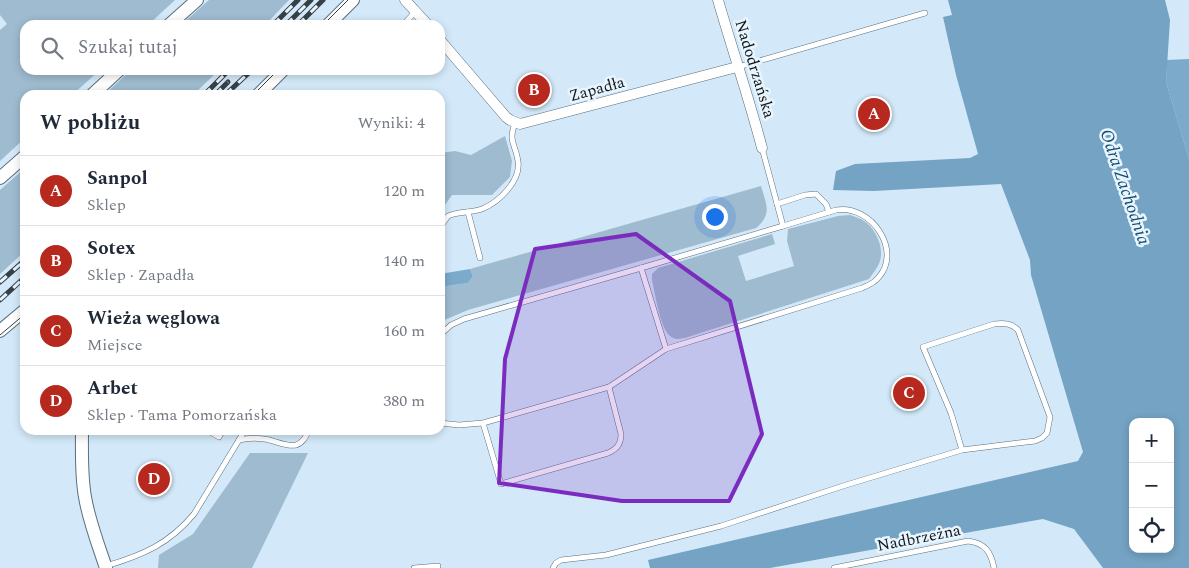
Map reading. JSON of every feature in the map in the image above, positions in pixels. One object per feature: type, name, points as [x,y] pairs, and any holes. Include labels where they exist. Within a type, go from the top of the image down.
[{"type":"street","points":[[175,20],[197,0]]},
{"type":"street","points":[[333,20],[352,0]]},
{"type":"street","points":[[406,0],[424,20]]},
{"type":"street","name":"Nadodrzańska","points":[[718,0],[747,91],[762,148]]},
{"type":"street","points":[[445,46],[506,117],[516,123]]},
{"type":"street","name":"Zapadła","points":[[516,123],[526,124],[738,67]]},
{"type":"street","points":[[98,90],[114,75]]},
{"type":"street","points":[[263,90],[278,75]]},
{"type":"street","points":[[0,178],[20,160]]},
{"type":"street","points":[[0,331],[20,314]]},
{"type":"street","points":[[82,435],[84,496],[106,567]]},
{"type":"lane","points":[[408,20],[416,11]]},
{"type":"lane","points":[[738,67],[925,13]]},
{"type":"lane","points":[[445,220],[448,216],[482,209],[494,202],[512,184],[518,162],[511,136],[516,123]]},
{"type":"lane","points":[[762,148],[783,226]]},
{"type":"lane","points":[[777,204],[805,195],[816,194],[826,204],[829,212]]},
{"type":"lane","points":[[445,330],[451,325],[464,319],[844,209],[865,216],[875,224],[881,235],[886,252],[883,271],[878,278],[862,288],[666,349],[609,387],[483,423],[458,425],[445,424]]},
{"type":"lane","points":[[468,212],[480,258]]},
{"type":"lane","points":[[641,268],[666,349]]},
{"type":"lane","points":[[553,568],[561,560],[606,555],[721,526],[846,485],[962,450],[1035,441],[1042,438],[1047,434],[1050,417],[1048,409],[1018,330],[1013,325],[1004,323],[994,324],[924,347],[951,413],[962,450]]},
{"type":"lane","points":[[483,423],[501,484],[615,450],[621,442],[621,434],[609,387]]},
{"type":"lane","points":[[106,567],[152,549],[166,541],[185,525],[194,514],[242,435]]},
{"type":"lane","points":[[239,440],[246,438],[264,439],[289,445],[297,444],[304,440],[307,435]]},
{"type":"lane","name":"Nadbrzeżna","points":[[834,568],[968,541],[982,544],[986,547],[992,558],[994,568]]},
{"type":"lane","points":[[414,568],[438,566]]},
{"type":"highlighted area","points":[[636,234],[730,301],[762,434],[729,501],[622,501],[499,483],[505,359],[535,249]]},
{"type":"shaded area","points":[[0,0],[175,0],[153,20],[20,20],[20,75],[94,75],[78,90],[20,90],[20,143],[0,161],[0,30],[7,24],[0,15]]},
{"type":"shaded area","points":[[209,0],[289,0],[270,20],[187,20]]},
{"type":"shaded area","points":[[1189,59],[1189,159],[1166,82],[1167,60]]},
{"type":"shaded area","points":[[126,75],[214,75],[198,90],[109,90]]},
{"type":"shaded area","points":[[505,136],[512,161],[510,177],[492,195],[452,195],[445,205],[445,152],[455,151],[471,155]]},
{"type":"shaded area","points":[[20,172],[20,256],[0,274],[0,190]]},
{"type":"shaded area","points":[[761,186],[767,208],[765,218],[756,228],[468,310],[445,320],[445,286],[468,283],[473,276],[470,269]]},
{"type":"shaded area","points":[[850,215],[868,224],[879,241],[880,262],[869,279],[685,338],[674,338],[666,332],[658,310],[652,280],[652,274],[658,268],[772,234],[775,244],[738,256],[746,281],[794,266],[787,241],[788,229],[838,216]]},
{"type":"shaded area","points":[[470,269],[473,276],[468,283],[445,286],[445,273]]},
{"type":"shaded area","points":[[250,453],[308,453],[252,568],[158,568],[159,555],[193,534]]},
{"type":"water","name":"Odra Zachodnia","points":[[948,0],[1165,0],[1170,20],[1166,82],[1189,159],[1189,568],[1103,568],[1074,529],[1043,519],[770,568],[650,568],[648,560],[1078,461],[1083,452],[1031,275],[1030,260],[1001,184],[874,191],[833,190],[836,171],[855,164],[970,158],[978,154],[956,75],[943,17],[952,15]]},
{"type":"tram line","points":[[328,20],[348,0]]},
{"type":"tram line","points":[[258,90],[273,75]]},
{"type":"tram line","points":[[0,335],[20,318]]},
{"type":"railway","points":[[278,20],[298,0]]},
{"type":"railway","points":[[291,20],[311,0]]},
{"type":"railway","points":[[303,20],[323,0]]},
{"type":"railway","points":[[209,90],[224,75]]},
{"type":"railway","points":[[230,90],[247,75]]},
{"type":"railway","points":[[220,90],[228,82]]},
{"type":"railway","points":[[0,282],[20,264]]},
{"type":"railway","points":[[0,300],[20,282]]},
{"type":"place","name":"Sotex","points":[[534,90]]},
{"type":"place","name":"Sanpol","points":[[874,114]]},
{"type":"place","name":"Wieża węglowa","points":[[909,393]]},
{"type":"place","name":"Arbet","points":[[154,479]]}]
